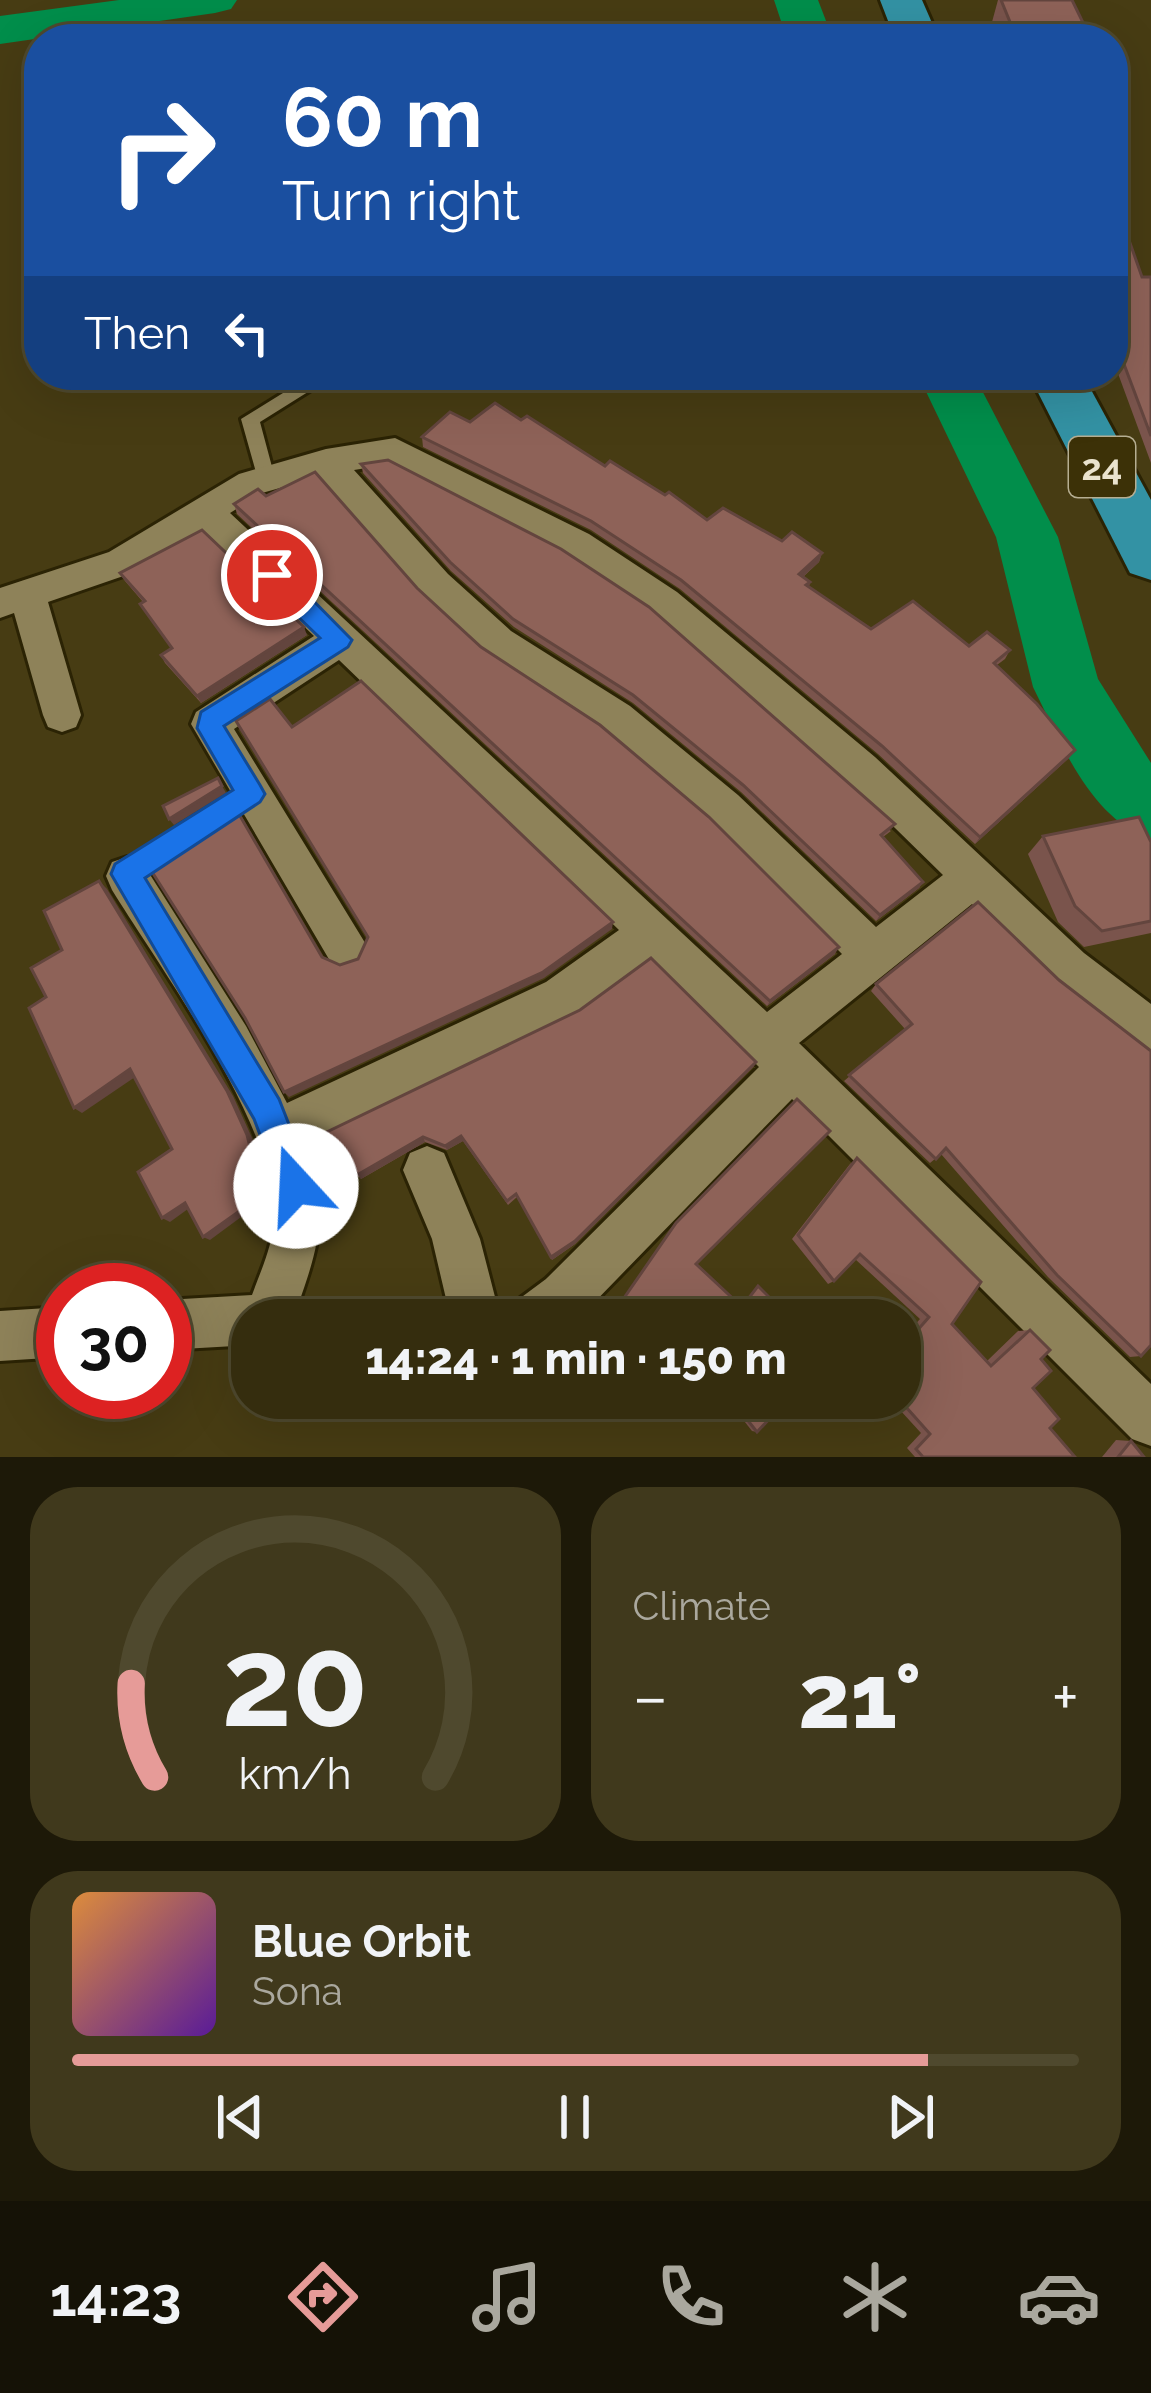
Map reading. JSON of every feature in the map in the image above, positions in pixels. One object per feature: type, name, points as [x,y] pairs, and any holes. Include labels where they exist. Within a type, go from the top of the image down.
[{"type":"highway","name":"24","points":[[1064,390],[1151,556]]},
{"type":"street","points":[[62,715],[14,598],[122,562],[266,478],[394,451],[592,554],[664,602],[772,692],[1070,968],[1148,1023]]},
{"type":"street","points":[[326,462],[435,584],[498,641],[616,718],[724,808],[874,956]]},
{"type":"street","points":[[206,512],[1144,1398]]},
{"type":"street","points":[[339,640],[211,721],[210,728],[345,946]]},
{"type":"street","points":[[127,876],[249,1077],[276,1132],[299,1208],[278,1299]]},
{"type":"street","points":[[561,1299],[778,1054],[874,956],[975,876]]},
{"type":"street","points":[[276,1132],[562,997],[651,932]]},
{"type":"street","points":[[427,1170],[456,1240],[471,1299]]},
{"type":"street","points":[[192,1323],[231,1321]]},
{"type":"street","points":[[0,1336],[36,1334]]},
{"type":"lane","points":[[266,478],[250,419],[300,390]]},
{"type":"lane","points":[[127,876],[130,869],[250,794]]},
{"type":"building","points":[[1001,0],[1072,0],[1084,24],[1011,24]]},
{"type":"building","points":[[1128,237],[1142,277],[1151,277],[1151,436],[1128,375]]},
{"type":"building","points":[[495,403],[521,420],[527,416],[605,466],[610,461],[665,495],[669,492],[707,520],[723,508],[782,541],[792,532],[822,553],[799,574],[810,582],[806,585],[871,629],[913,601],[969,646],[987,632],[1010,650],[994,663],[1075,750],[980,837],[882,746],[681,580],[591,521],[422,437],[450,412],[470,422]]},
{"type":"building","points":[[388,460],[561,549],[649,607],[895,824],[881,835],[923,882],[880,915],[743,785],[633,695],[513,619],[450,562],[361,464]]},
{"type":"building","points":[[315,472],[417,588],[481,647],[600,725],[709,817],[839,947],[770,1001],[234,504],[258,489],[266,496]]},
{"type":"building","points":[[202,530],[304,627],[197,696],[161,655],[172,648],[140,604],[145,601],[120,573]]},
{"type":"building","points":[[361,681],[613,922],[543,972],[284,1092],[245,1018],[147,864],[236,809],[322,957],[340,965],[358,959],[368,937],[236,721],[270,699],[292,727]]},
{"type":"building","points":[[218,778],[222,786],[169,819],[163,806]]},
{"type":"building","points":[[1139,817],[1151,842],[1151,921],[1102,931],[1075,906],[1043,836]]},
{"type":"building","points":[[99,881],[227,1091],[247,1135],[262,1195],[203,1237],[185,1203],[162,1218],[138,1172],[172,1149],[130,1069],[74,1108],[29,1008],[46,997],[31,968],[62,950],[44,911]]},
{"type":"building","points":[[978,902],[1059,980],[1151,1051],[1151,1345],[1141,1356],[1057,1275],[946,1148],[936,1159],[849,1075],[912,1024],[876,984]]},
{"type":"building","points":[[651,958],[756,1062],[575,1241],[551,1257],[516,1194],[507,1201],[461,1136],[445,1146],[423,1137],[357,1175],[352,1163],[317,1183],[306,1142],[580,1010]]},
{"type":"building","points":[[797,1099],[830,1131],[696,1264],[733,1299],[623,1299],[676,1223]]},
{"type":"building","points":[[857,1158],[981,1282],[952,1324],[991,1366],[1030,1330],[1050,1350],[1041,1359],[1051,1371],[1033,1388],[1059,1419],[1050,1428],[1075,1457],[923,1457],[916,1449],[930,1434],[917,1419],[921,1419],[921,1326],[929,1317],[921,1310],[921,1299],[909,1299],[860,1254],[834,1281],[798,1235]]},
{"type":"building","points":[[758,1286],[771,1299],[748,1299]]},
{"type":"building","points":[[747,1419],[769,1419],[757,1432]]},
{"type":"building","points":[[1131,1441],[1144,1457],[1118,1457]]},
{"type":"waterway","points":[[43,24],[215,0]]},
{"type":"waterway","points":[[796,0],[805,24]]},
{"type":"waterway","points":[[0,30],[24,27]]},
{"type":"waterway","points":[[954,390],[1027,537],[1067,687],[1130,792],[1151,808]]},
{"type":"route","points":[[272,575],[339,640],[211,721],[210,728],[250,794],[126,874],[249,1077],[296,1186]]}]
